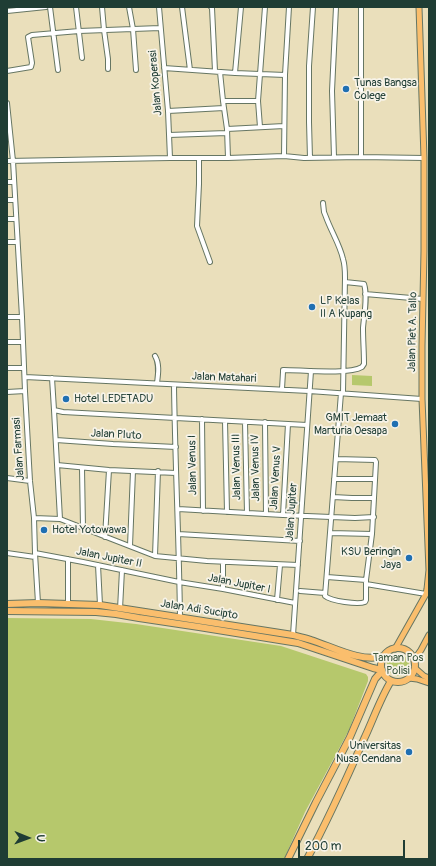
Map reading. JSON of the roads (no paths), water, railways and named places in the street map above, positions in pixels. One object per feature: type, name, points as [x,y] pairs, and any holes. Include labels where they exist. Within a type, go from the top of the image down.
[{"type":"highway","name":"Jalan Adi Sucipto","points":[[7,604],[38,603],[100,605],[159,618],[298,643],[382,670]]},
{"type":"highway","name":"Jalan Adi Sucipto","points":[[7,611],[96,612],[159,618],[180,617],[293,635],[357,656],[371,658],[384,656]]},
{"type":"highway","points":[[395,648],[401,648],[411,654],[414,660],[414,672],[409,678],[403,681],[391,681],[384,675],[382,670],[381,665],[384,656],[395,648]]},
{"type":"highway","points":[[288,859],[350,737],[375,679],[382,670]]},
{"type":"highway","points":[[307,859],[322,832],[383,695],[391,681]]},
{"type":"main road","name":"Jalan Piet A. Tallo","points":[[395,648],[426,594],[429,570],[427,469],[422,399],[424,158],[420,7]]},
{"type":"main road","points":[[414,660],[422,650],[429,635]]},
{"type":"main road","points":[[415,668],[424,676],[429,678]]},
{"type":"main road","points":[[409,678],[429,682]]},
{"type":"street","points":[[7,11],[46,7]]},
{"type":"street","points":[[50,7],[58,70]]},
{"type":"street","points":[[76,7],[82,58]]},
{"type":"street","points":[[102,7],[108,69]]},
{"type":"street","points":[[130,7],[136,70]]},
{"type":"street","name":"Jalan Koperasi","points":[[159,7],[168,111],[170,158]]},
{"type":"street","points":[[182,7],[190,70]]},
{"type":"street","points":[[212,7],[218,72],[227,131],[228,158]]},
{"type":"street","points":[[235,73],[241,7]]},
{"type":"street","points":[[260,127],[258,100],[265,7]]},
{"type":"street","points":[[284,156],[285,75],[289,7]]},
{"type":"street","points":[[310,158],[309,66],[313,7]]},
{"type":"street","points":[[334,157],[332,91],[336,7]]},
{"type":"street","points":[[361,7],[361,157]]},
{"type":"street","points":[[7,71],[31,68],[29,36],[79,31],[160,28]]},
{"type":"street","points":[[164,68],[285,75]]},
{"type":"street","points":[[223,101],[258,100]]},
{"type":"street","name":"Jalan Farmasi","points":[[7,103],[13,161],[22,342],[30,481],[34,518],[38,603]]},
{"type":"street","points":[[168,111],[224,108]]},
{"type":"street","points":[[169,135],[284,126]]},
{"type":"street","points":[[7,161],[284,156],[310,158],[424,158]]},
{"type":"street","points":[[199,158],[197,226],[210,262]]},
{"type":"street","points":[[7,182],[13,182]]},
{"type":"street","points":[[7,200],[15,200]]},
{"type":"street","points":[[323,203],[326,217],[344,259],[345,282],[344,371],[334,479],[325,596],[329,599],[363,604],[366,600],[366,582],[374,517],[376,462],[375,460],[336,459]]},
{"type":"street","points":[[7,219],[16,218]]},
{"type":"street","points":[[7,242],[17,242]]},
{"type":"street","points":[[282,389],[283,370],[353,371],[362,368],[364,364],[365,286],[364,284],[345,282]]},
{"type":"street","points":[[365,294],[423,299]]},
{"type":"street","points":[[7,317],[22,318]]},
{"type":"street","points":[[7,342],[22,342]]},
{"type":"street","points":[[155,356],[158,365],[157,384]]},
{"type":"street","points":[[7,368],[24,368]]},
{"type":"street","name":"Jalan Jupiter","points":[[293,635],[311,370]]},
{"type":"street","name":"Jalan Matahari","points":[[25,377],[282,389],[422,399]]},
{"type":"street","points":[[52,378],[60,519]]},
{"type":"street","points":[[174,385],[180,617]]},
{"type":"street","points":[[7,392],[25,391]]},
{"type":"street","points":[[54,410],[63,412],[307,425]]},
{"type":"street","name":"Jalan Venus I","points":[[202,419],[203,511]]},
{"type":"street","points":[[225,420],[227,512]]},
{"type":"street","name":"Jalan Venus III","points":[[245,422],[247,513]]},
{"type":"street","name":"Jalan Venus IV","points":[[264,422],[266,514]]},
{"type":"street","name":"Jalan Venus V","points":[[288,424],[283,515],[374,517]]},
{"type":"street","name":"Jalan Pluto","points":[[56,440],[176,447]]},
{"type":"street","points":[[57,465],[109,470],[176,472]]},
{"type":"street","points":[[82,468],[83,528]]},
{"type":"street","points":[[105,537],[109,470]]},
{"type":"street","points":[[130,546],[133,471]]},
{"type":"street","points":[[155,556],[158,471]]},
{"type":"street","points":[[7,478],[30,481]]},
{"type":"street","points":[[334,479],[375,479]]},
{"type":"street","points":[[333,496],[374,498]]},
{"type":"street","points":[[178,509],[283,515]]},
{"type":"street","points":[[34,518],[60,519],[155,556],[223,562],[298,565]]},
{"type":"street","points":[[330,533],[372,534]]},
{"type":"street","points":[[178,534],[300,541]]},
{"type":"street","name":"Jalan Jupiter II","points":[[7,554],[35,555],[68,559],[179,582]]},
{"type":"street","points":[[68,559],[68,604]]},
{"type":"street","points":[[223,562],[223,589]]},
{"type":"street","points":[[98,565],[100,605]]},
{"type":"street","points":[[277,600],[280,565]]},
{"type":"street","points":[[120,609],[122,570]]},
{"type":"street","points":[[327,577],[366,582],[426,594]]},
{"type":"street","name":"Jalan Jupiter I","points":[[179,582],[295,603]]},
{"type":"street","points":[[300,592],[325,593]]},
{"type":"place","name":"Tunas Bangsa Colege","points":[[346,89]]},
{"type":"place","name":"LP Kelas II A Kupang","points":[[312,307]]},
{"type":"place","name":"Hotel LEDETADU","points":[[66,399]]},
{"type":"place","name":"GMIT Jemaat Marturia Oesapa","points":[[395,424]]},
{"type":"place","name":"Hotel Yotowawa","points":[[44,530]]},
{"type":"place","name":"KSU Beringin Jaya","points":[[409,558]]},
{"type":"place","name":"Universitas Nusa Cendana","points":[[409,752]]},
{"type":"park label","name":"Taman Pos Polisi","points":[[398,664]]}]
